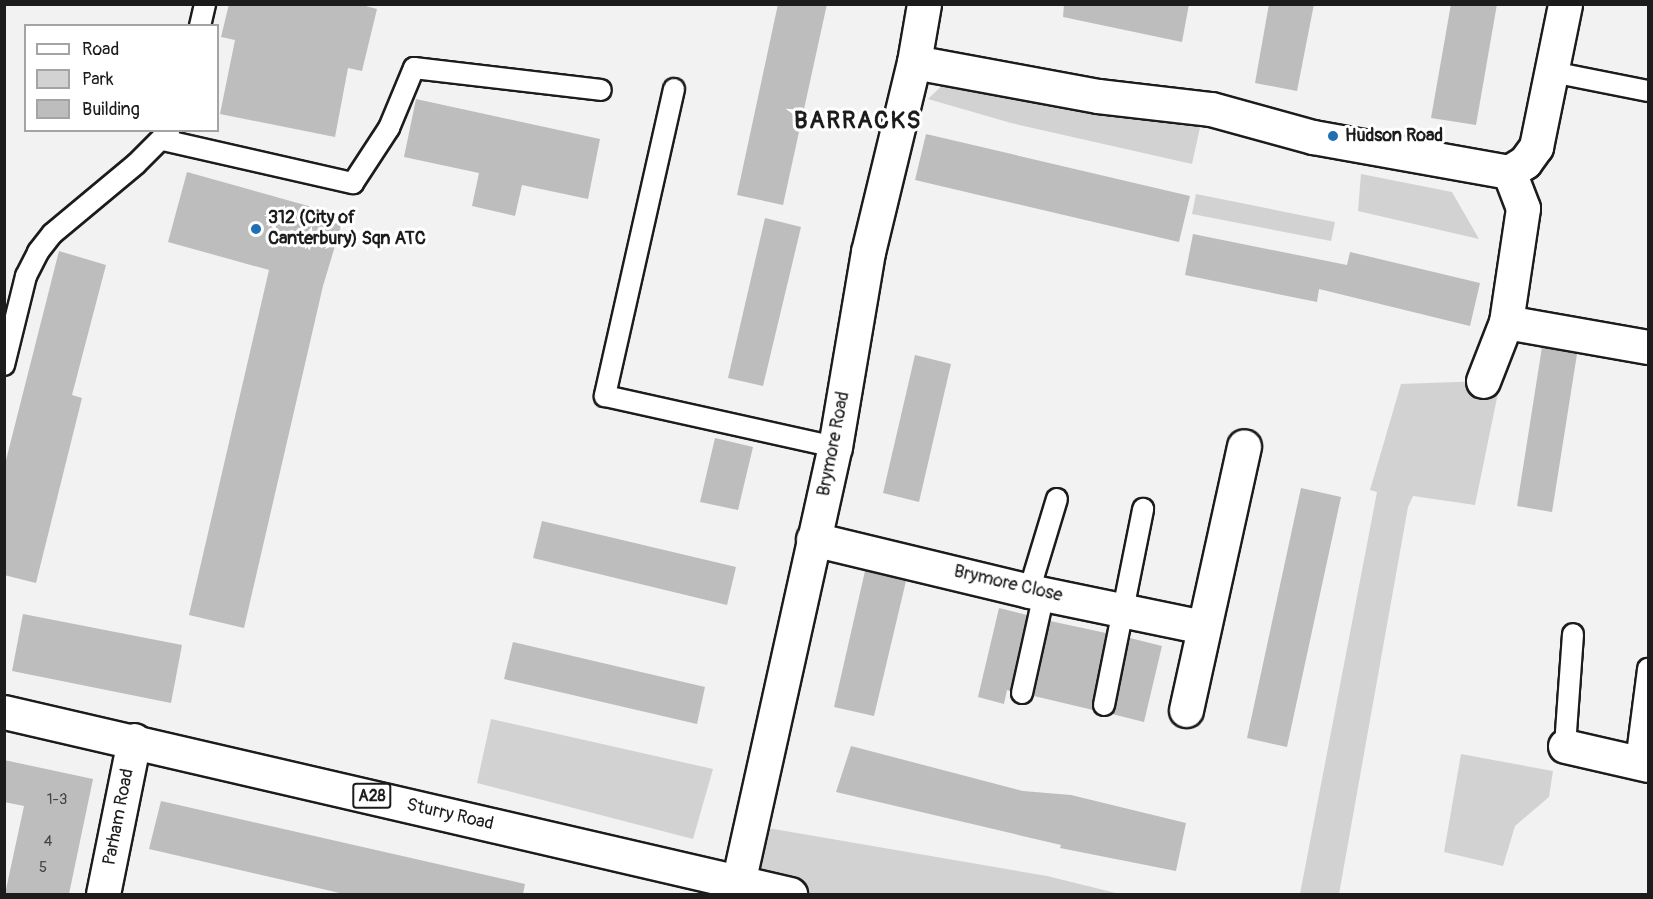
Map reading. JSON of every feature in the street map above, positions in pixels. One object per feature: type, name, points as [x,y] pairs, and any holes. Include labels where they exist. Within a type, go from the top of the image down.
[{"type":"main road","name":"Brymore Road","points":[[738,883],[835,447],[868,252],[914,62],[924,4]]},
{"type":"main road","points":[[914,62],[1098,96],[1211,109],[1313,137],[1509,172],[1525,162],[1536,147],[1565,4]]},
{"type":"main road","points":[[1483,381],[1506,322],[1523,208],[1509,172]]},
{"type":"main road","points":[[1506,322],[1648,347]]},
{"type":"main road","points":[[1186,710],[1244,446]]},
{"type":"main road","name":"Brymore Close","points":[[813,539],[1036,592],[1203,627]]},
{"type":"main road","name":"Sturry Road","points":[[4,712],[790,894]]},
{"type":"main road","name":"Parham Road","points":[[104,894],[134,741]]},
{"type":"main road","points":[[1565,746],[1642,764]]},
{"type":"lane","points":[[200,24],[205,4]]},
{"type":"lane","points":[[4,364],[26,276],[38,252],[52,234],[166,135],[353,183],[389,128],[414,68],[601,90]]},
{"type":"lane","points":[[1552,72],[1648,91]]},
{"type":"lane","points":[[674,89],[605,396],[835,447]]},
{"type":"lane","points":[[1022,693],[1036,592],[1057,499]]},
{"type":"lane","points":[[1104,705],[1143,509]]},
{"type":"lane","points":[[1565,746],[1573,634]]},
{"type":"lane","points":[[1642,764],[1648,669]]},
{"type":"green space","points":[[948,80],[1201,123],[1192,164],[1011,123],[928,99]]},
{"type":"green space","points":[[1361,174],[1452,192],[1479,239],[1358,211]]},
{"type":"green space","points":[[1196,194],[1335,222],[1331,241],[1192,214]]},
{"type":"green space","points":[[1483,381],[1498,393],[1475,505],[1413,496],[1408,507],[1339,894],[1300,894],[1377,492],[1370,490],[1401,384]]},
{"type":"green space","points":[[491,719],[713,769],[693,839],[477,783]]},
{"type":"green space","points":[[1461,754],[1553,771],[1549,797],[1515,826],[1503,866],[1444,852]]},
{"type":"green space","points":[[751,825],[1047,876],[1120,894],[790,894],[738,883]]},
{"type":"building","points":[[229,4],[358,4],[377,9],[362,71],[348,68],[335,137],[220,114],[235,40],[221,37]]},
{"type":"building","points":[[778,4],[827,4],[783,205],[737,195]]},
{"type":"building","points":[[1064,4],[1189,4],[1182,42],[1063,17]]},
{"type":"building","points":[[1269,4],[1314,4],[1297,91],[1255,83]]},
{"type":"building","points":[[1451,4],[1497,4],[1476,125],[1431,118]]},
{"type":"building","points":[[416,99],[600,139],[588,199],[522,185],[515,216],[472,206],[479,173],[404,157]]},
{"type":"building","points":[[926,134],[1190,196],[1179,242],[915,180]]},
{"type":"building","points":[[187,172],[344,216],[323,286],[244,628],[189,615],[269,270],[168,242]]},
{"type":"building","points":[[765,218],[801,227],[763,386],[728,378]]},
{"type":"building","points":[[1193,234],[1347,265],[1350,252],[1480,283],[1470,326],[1319,289],[1317,302],[1185,275]]},
{"type":"building","points":[[59,251],[106,265],[72,395],[82,398],[36,583],[4,575],[4,468]]},
{"type":"building","points":[[1542,347],[1577,354],[1552,512],[1517,506]]},
{"type":"building","points":[[915,355],[951,364],[919,502],[883,493]]},
{"type":"building","points":[[715,438],[753,447],[738,510],[700,502]]},
{"type":"building","points":[[1301,488],[1341,497],[1287,747],[1247,738]]},
{"type":"building","points":[[542,521],[736,567],[727,605],[533,558]]},
{"type":"building","points":[[865,571],[906,581],[874,716],[834,707]]},
{"type":"building","points":[[999,608],[1027,615],[1010,691],[1007,690],[1004,704],[978,697]]},
{"type":"building","points":[[23,614],[182,645],[171,703],[12,671]]},
{"type":"building","points":[[1050,621],[1106,633],[1093,710],[1034,696]]},
{"type":"building","points":[[1130,638],[1162,646],[1144,722],[1112,714]]},
{"type":"building","points":[[513,642],[705,687],[697,724],[504,679]]},
{"type":"building","points":[[851,746],[1023,791],[1071,795],[1186,823],[1176,871],[1060,848],[1061,845],[836,792]]},
{"type":"building","points":[[4,760],[93,779],[69,894],[5,894],[24,806],[4,802]]},
{"type":"building","points":[[161,801],[525,884],[523,894],[344,894],[149,849]]},
{"type":"place","name":"Hudson Road","points":[[1333,136]]},
{"type":"place","name":"312 (City of Canterbury) Sqn ATC","points":[[256,229]]},
{"type":"district","name":"BARRACKS","points":[[858,121]]}]
